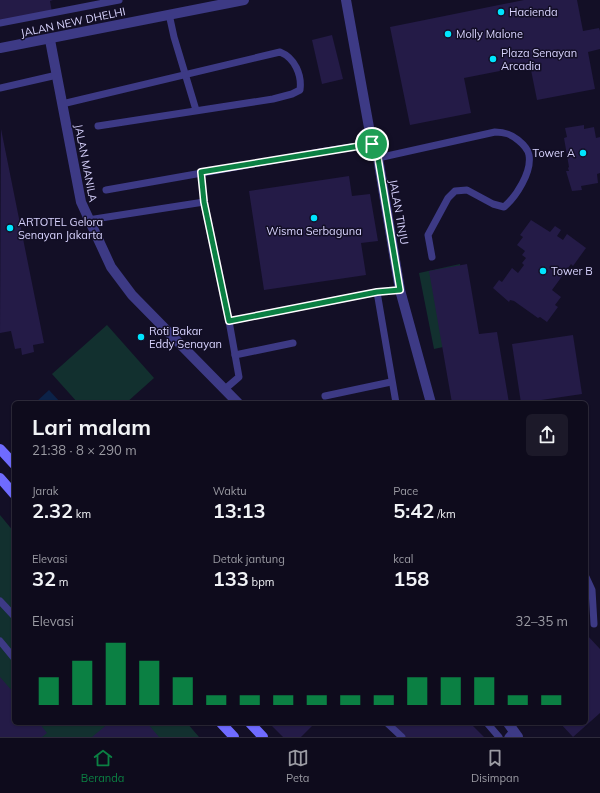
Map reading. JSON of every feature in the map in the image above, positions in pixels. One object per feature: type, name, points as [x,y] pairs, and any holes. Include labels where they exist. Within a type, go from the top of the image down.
[{"type":"main road","points":[[0,449],[12,462]]},
{"type":"main road","points":[[0,478],[12,492]]},
{"type":"main road","points":[[224,725],[234,737]]},
{"type":"main road","points":[[252,725],[263,737]]},
{"type":"street","name":"JALAN NEW DHELHI","points":[[0,48],[50,40],[169,14],[244,0]]},
{"type":"street","name":"JALAN TINJU","points":[[346,0],[372,144],[378,158],[400,290],[431,401]]},
{"type":"street","name":"JALAN MANILA","points":[[50,40],[81,202],[111,267],[132,295],[236,401]]},
{"type":"lane","points":[[0,23],[119,0]]},
{"type":"lane","points":[[169,14],[174,37],[187,75],[196,110]]},
{"type":"lane","points":[[62,104],[280,52],[290,57],[302,79],[300,90],[292,94],[273,99],[98,126]]},
{"type":"lane","points":[[0,88],[57,75]]},
{"type":"lane","points":[[378,158],[495,132],[505,132],[514,136],[525,147],[529,155],[528,171],[509,203],[504,207],[493,204],[467,190],[455,191],[448,198],[428,235],[432,257]]},
{"type":"lane","points":[[106,190],[201,172],[372,144]]},
{"type":"lane","points":[[201,172],[204,202],[239,377],[225,390]]},
{"type":"lane","points":[[88,220],[204,202]]},
{"type":"lane","points":[[229,321],[377,292],[400,290]]},
{"type":"lane","points":[[377,292],[391,382],[396,401]]},
{"type":"lane","points":[[235,355],[293,343]]},
{"type":"lane","points":[[325,396],[391,382]]},
{"type":"lane","points":[[588,582],[592,590],[594,624]]},
{"type":"lane","points":[[0,601],[12,614]]},
{"type":"lane","points":[[0,641],[12,656]]},
{"type":"lane","points":[[389,725],[402,737]]},
{"type":"lane","points":[[489,725],[499,737]]},
{"type":"green space","points":[[460,264],[475,340],[434,349],[419,273]]},
{"type":"green space","points":[[107,325],[154,378],[128,401],[76,401],[52,374]]},
{"type":"green space","points":[[0,515],[12,530],[12,725],[189,725],[199,737],[0,737]]},
{"type":"water","points":[[49,390],[59,401],[37,401]]},
{"type":"building","points":[[0,0],[53,0],[50,1],[52,12],[0,23]]},
{"type":"building","name":"Plaza Senayan Arcadia","points":[[524,0],[577,0],[583,31],[599,28],[600,31],[600,49],[588,52],[595,89],[537,100],[530,65],[464,78],[471,113],[410,125],[390,27]]},
{"type":"building","points":[[332,35],[343,79],[322,84],[312,40]]},
{"type":"building","name":"Tower A","points":[[584,125],[584,129],[594,127],[596,138],[600,137],[600,173],[597,174],[598,183],[581,186],[582,190],[572,191],[566,171],[569,171],[569,167],[564,138],[567,137],[565,128]]},
{"type":"building","name":"ARTOTEL Gelora Senayan Jakarta","points":[[1,129],[44,343],[33,345],[34,352],[22,355],[21,348],[15,349],[11,331],[0,333]]},
{"type":"building","name":"Wisma Serbaguna","points":[[349,176],[352,196],[370,194],[378,241],[361,243],[366,275],[264,290],[249,191]]},
{"type":"building","name":"Tower B","points":[[531,220],[550,232],[555,226],[561,230],[557,236],[563,240],[567,234],[586,248],[573,266],[571,264],[552,290],[561,297],[555,305],[558,307],[547,322],[540,317],[538,318],[514,301],[510,300],[509,302],[493,288],[499,280],[502,282],[512,268],[518,273],[524,265],[522,263],[526,258],[522,255],[525,251],[517,245],[523,237],[520,235]]},
{"type":"building","points":[[467,264],[479,334],[497,332],[509,401],[452,401],[429,271]]},
{"type":"building","points":[[573,335],[582,394],[535,401],[521,401],[512,344]]},
{"type":"building","points":[[588,636],[600,649],[600,713],[588,724]]},
{"type":"building","points":[[0,677],[12,691],[12,725],[41,725],[47,733],[42,737],[0,737]]},
{"type":"building","points":[[107,725],[149,725],[159,737],[92,737]]},
{"type":"building","points":[[271,725],[313,725],[301,737],[283,737]]},
{"type":"building","points":[[394,725],[472,725],[484,737],[406,737]]},
{"type":"building","points":[[562,725],[586,725],[573,737]]},
{"type":"place","name":"Hacienda","points":[[501,12]]},
{"type":"place","name":"Molly Malone","points":[[448,34]]},
{"type":"place","name":"Plaza Senayan Arcadia","points":[[493,59]]},
{"type":"place","name":"Tower A","points":[[583,153]]},
{"type":"place","name":"Wisma Serbaguna","points":[[314,218]]},
{"type":"place","name":"ARTOTEL Gelora Senayan Jakarta","points":[[10,228]]},
{"type":"place","name":"Tower B","points":[[543,271]]},
{"type":"place","name":"Roti Bakar Eddy Senayan","points":[[141,337]]},
{"type":"route","points":[[372,144],[378,158],[400,290],[377,292],[229,321],[204,202],[201,172],[372,144]]}]
